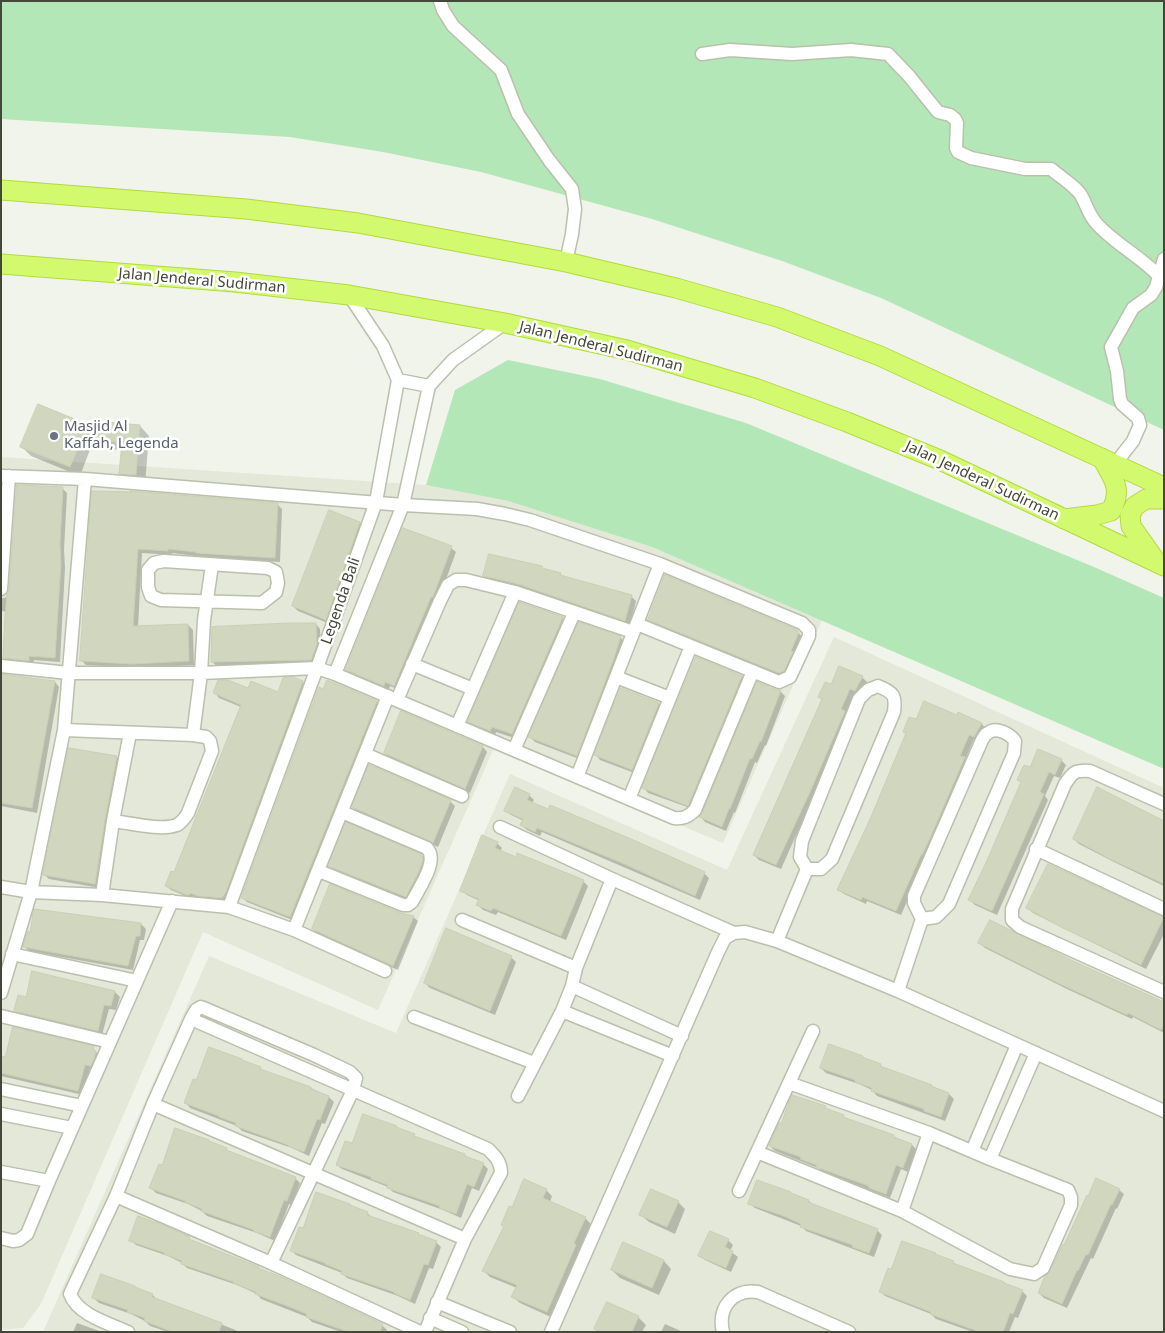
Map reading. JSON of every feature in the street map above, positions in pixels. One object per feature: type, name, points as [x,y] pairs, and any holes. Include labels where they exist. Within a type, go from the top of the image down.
[{"type":"highway","points":[[1,190],[255,210],[358,223],[566,262],[676,288],[787,321],[880,356],[1164,487]]},
{"type":"highway","name":"Jalan Jenderal Sudirman","points":[[1,264],[235,282],[348,296],[505,323],[627,350],[755,388],[847,422],[940,460],[1161,565]]},
{"type":"highway","points":[[1064,519],[1111,511],[1116,501],[1117,488],[1108,461]]},
{"type":"highway","points":[[1161,565],[1131,526],[1130,515],[1135,506],[1146,499],[1164,499]]},
{"type":"street","points":[[440,1],[442,10],[453,26],[501,70],[518,114],[549,160],[572,188],[575,209],[566,262]]},
{"type":"street","points":[[702,54],[730,50],[792,54],[851,50],[888,54],[909,76],[938,112],[950,115],[954,119],[957,124],[956,148],[958,152],[971,158],[1025,169],[1051,169],[1082,196],[1088,211],[1104,232],[1149,266],[1158,276]]},
{"type":"street","points":[[1108,461],[1133,441],[1140,425],[1138,418],[1122,404],[1120,399],[1117,371],[1111,347],[1133,308],[1151,295],[1156,287],[1164,259]]},
{"type":"street","points":[[348,296],[383,346],[398,380],[429,386],[453,360],[505,323]]},
{"type":"street","name":"Legenda Bali","points":[[229,907],[318,668],[376,502],[398,380]]},
{"type":"street","name":"Legenda Bali","points":[[335,674],[403,505],[429,386]]},
{"type":"street","points":[[1,589],[5,476],[85,479],[403,505],[477,509],[505,514],[530,520],[660,564],[802,623],[809,630],[809,636],[790,677],[779,682],[692,646],[635,628],[574,613],[515,592],[466,580],[456,580],[448,585],[412,664],[392,698],[365,754],[294,930]]},
{"type":"street","points":[[1,993],[31,892],[64,730],[85,479]]},
{"type":"street","points":[[154,563],[212,565],[268,568],[276,572],[278,583],[276,592],[262,603],[161,600],[151,596],[148,587],[148,570],[154,563]]},
{"type":"street","points":[[577,777],[660,564]]},
{"type":"street","points":[[193,735],[201,673],[204,620],[212,565]]},
{"type":"street","points":[[457,726],[515,592]]},
{"type":"street","points":[[514,750],[574,613]]},
{"type":"street","points":[[629,799],[692,646]]},
{"type":"street","points":[[412,664],[473,689]]},
{"type":"street","points":[[1,666],[69,673],[201,673],[318,668],[674,818],[681,819],[688,817],[695,810],[753,671]]},
{"type":"street","points":[[616,677],[670,698]]},
{"type":"street","points":[[777,940],[806,869],[800,857],[802,841],[859,699],[868,690],[878,686],[891,692],[895,700],[894,712],[832,859],[821,869],[806,869]]},
{"type":"street","points":[[64,730],[193,735],[206,736],[210,741],[212,750],[188,813],[183,820],[164,828],[113,821]]},
{"type":"street","points":[[898,991],[922,919],[914,903],[914,896],[982,740],[988,732],[998,730],[1011,736],[1015,741],[1014,753],[949,904],[936,917],[922,919]]},
{"type":"street","points":[[102,894],[113,821],[130,734]]},
{"type":"street","points":[[365,754],[462,796]]},
{"type":"street","points":[[1164,804],[1090,771],[1080,770],[1072,773],[1065,784],[1036,849],[1012,909],[1012,920],[1020,927],[1164,992]]},
{"type":"street","points":[[319,871],[403,905],[408,905],[412,902],[431,865],[431,852],[427,848],[342,812]]},
{"type":"street","points":[[500,827],[734,933]]},
{"type":"street","points":[[1036,849],[1164,909]]},
{"type":"street","points":[[518,1096],[562,1011],[572,986],[576,968],[612,879]]},
{"type":"street","points":[[1,887],[31,892],[102,894],[229,907],[294,930],[384,971]]},
{"type":"street","points":[[1,1238],[13,1240],[24,1238],[27,1234],[172,901]]},
{"type":"street","points":[[462,920],[576,968]]},
{"type":"street","points":[[551,1332],[718,952],[725,938],[734,933],[745,932],[777,940],[898,991],[1164,1111]]},
{"type":"street","points":[[12,954],[137,981]]},
{"type":"street","points":[[572,986],[682,1036]]},
{"type":"street","points":[[562,1011],[673,1056]]},
{"type":"street","points":[[1,1016],[110,1042]]},
{"type":"street","points":[[414,1017],[534,1063]]},
{"type":"street","points":[[128,1332],[81,1309],[73,1302],[70,1294],[116,1196],[153,1104],[191,1019],[488,1149],[498,1159],[500,1173],[465,1239],[425,1332]]},
{"type":"street","points":[[739,1191],[814,1031]]},
{"type":"street","points":[[972,1151],[1017,1045]]},
{"type":"street","points":[[990,1159],[1036,1053]]},
{"type":"street","points":[[757,1152],[902,1211],[1010,1269],[1026,1274],[1034,1274],[1043,1268],[1071,1205],[1071,1197],[1068,1190],[929,1133],[789,1083]]},
{"type":"street","points":[[1,1090],[82,1106]]},
{"type":"street","points":[[271,1263],[353,1090]]},
{"type":"street","points":[[153,1104],[465,1239]]},
{"type":"street","points":[[1,1114],[72,1128]]},
{"type":"street","points":[[902,1211],[929,1133]]},
{"type":"street","points":[[1,1172],[49,1180]]},
{"type":"street","points":[[116,1196],[271,1263],[420,1332]]},
{"type":"street","points":[[723,1332],[722,1314],[728,1302],[742,1292],[749,1290],[758,1292],[850,1332]]},
{"type":"street","points":[[437,1302],[510,1332]]},
{"type":"street","points":[[430,1318],[462,1332]]},
{"type":"shaded area","points":[[1,457],[426,485],[508,501],[652,547],[822,620],[723,843],[494,748],[378,1010],[203,932],[41,1304],[23,1328],[1,1330]]},
{"type":"shaded area","points":[[834,637],[1164,788],[1164,1332],[43,1332],[209,956],[396,1033],[510,774],[727,870]]},
{"type":"green space","points":[[1,1],[1164,1],[1164,430],[881,298],[782,261],[652,219],[481,172],[383,152],[290,137],[1,119]]},
{"type":"green space","points":[[508,360],[600,379],[746,423],[1094,567],[1164,598],[1164,769],[652,547],[508,501],[426,485],[455,390]]},
{"type":"building","name":"Masjid Al Kaffah, Legenda","points":[[38,404],[94,427],[95,421],[140,425],[136,475],[119,474],[122,442],[82,439],[70,467],[20,447]]},
{"type":"building","points":[[17,485],[63,487],[61,563],[55,658],[29,656],[29,661],[3,658]]},
{"type":"building","points":[[92,491],[132,492],[130,491],[278,503],[275,558],[196,553],[168,549],[168,551],[138,549],[133,626],[188,624],[189,661],[132,664],[80,661]]},
{"type":"building","points":[[329,510],[360,522],[326,620],[292,606]]},
{"type":"building","points":[[403,528],[452,546],[433,597],[431,597],[394,686],[385,682],[384,686],[346,670]]},
{"type":"building","points":[[489,554],[542,566],[542,568],[561,573],[560,575],[632,595],[625,621],[518,584],[483,576]]},
{"type":"building","points":[[665,575],[797,630],[799,632],[791,651],[793,652],[784,671],[779,673],[648,620]]},
{"type":"building","points":[[519,602],[563,617],[512,734],[492,727],[490,731],[468,722]]},
{"type":"building","points":[[579,622],[621,636],[577,756],[528,737]]},
{"type":"building","points":[[316,623],[317,644],[311,660],[211,662],[212,627]]},
{"type":"building","points":[[696,657],[742,676],[688,806],[642,788]]},
{"type":"building","points":[[839,666],[863,676],[855,691],[850,689],[841,709],[845,711],[776,865],[753,855],[822,699],[818,697],[825,682],[831,684]]},
{"type":"building","points":[[1,674],[55,681],[32,808],[1,803]]},
{"type":"building","points":[[293,677],[303,681],[226,892],[222,898],[198,896],[190,893],[187,895],[165,886],[171,871],[174,872],[241,705],[213,693],[218,680],[228,680],[248,688],[251,681],[278,692],[283,678]]},
{"type":"building","points":[[327,680],[377,701],[290,917],[241,898],[319,687],[323,689]]},
{"type":"building","points":[[757,682],[776,690],[781,690],[761,742],[752,759],[750,758],[722,827],[699,817]]},
{"type":"building","points":[[621,688],[659,703],[632,770],[594,755]]},
{"type":"building","points":[[924,701],[957,715],[958,712],[982,723],[974,737],[969,735],[960,756],[965,757],[896,911],[862,897],[861,900],[837,890],[871,817],[906,733],[903,732],[909,717],[916,719]]},
{"type":"building","points":[[401,711],[483,746],[465,789],[384,753]]},
{"type":"building","points":[[69,748],[117,756],[95,884],[43,875]]},
{"type":"building","points":[[1038,749],[1062,759],[1055,775],[1049,772],[1040,792],[1044,794],[992,911],[968,900],[1021,782],[1017,780],[1024,765],[1030,767]]},
{"type":"building","points":[[369,765],[451,800],[433,843],[352,807]]},
{"type":"building","points":[[515,787],[530,794],[527,800],[548,809],[550,805],[705,872],[695,896],[537,828],[535,832],[520,825],[523,819],[504,811]]},
{"type":"building","points":[[1097,787],[1164,821],[1164,884],[1108,858],[1073,839]]},
{"type":"building","points":[[346,822],[421,854],[423,860],[406,897],[328,866]]},
{"type":"building","points":[[482,835],[498,842],[495,848],[516,857],[517,853],[584,880],[561,936],[493,908],[491,911],[476,905],[479,899],[460,891]]},
{"type":"building","points":[[1048,864],[1164,917],[1141,965],[1026,908]]},
{"type":"building","points":[[330,884],[400,913],[414,916],[393,966],[312,929]]},
{"type":"building","points":[[34,909],[141,923],[140,936],[136,936],[128,966],[23,947],[28,931],[30,932]]},
{"type":"building","points":[[990,920],[1073,961],[1164,1002],[1164,1024],[1161,1030],[1128,1013],[1127,1015],[1060,984],[978,943]]},
{"type":"building","points":[[446,928],[512,956],[490,1011],[424,983]]},
{"type":"building","points":[[32,971],[115,991],[111,1006],[104,1005],[98,1031],[14,1011],[18,995],[26,997]]},
{"type":"building","points":[[13,1027],[94,1046],[93,1050],[96,1051],[94,1059],[91,1066],[85,1065],[78,1091],[1,1073],[1,1056],[5,1057]]},
{"type":"building","points":[[829,1044],[863,1056],[881,1064],[880,1066],[949,1093],[941,1117],[924,1111],[924,1109],[871,1091],[872,1088],[855,1082],[855,1080],[820,1068]]},
{"type":"building","points":[[209,1047],[261,1067],[260,1069],[311,1087],[311,1089],[329,1096],[320,1120],[317,1119],[304,1152],[235,1126],[236,1123],[184,1103],[193,1079],[196,1080]]},
{"type":"building","points":[[792,1095],[826,1106],[825,1108],[844,1115],[843,1117],[894,1135],[894,1137],[912,1144],[903,1168],[896,1165],[886,1194],[816,1167],[817,1165],[800,1159],[801,1157],[769,1146]]},
{"type":"building","points":[[363,1114],[397,1126],[415,1134],[414,1136],[465,1154],[465,1156],[484,1163],[474,1187],[467,1184],[456,1214],[439,1208],[440,1206],[387,1188],[388,1185],[371,1179],[371,1177],[336,1165],[345,1141],[352,1143]]},
{"type":"building","points":[[175,1128],[209,1140],[227,1148],[226,1150],[296,1177],[287,1201],[284,1200],[270,1237],[201,1211],[202,1209],[185,1201],[149,1188],[159,1164],[162,1165]]},
{"type":"building","points":[[1096,1178],[1120,1189],[1111,1204],[1088,1255],[1086,1254],[1077,1270],[1062,1304],[1038,1293],[1045,1276],[1050,1271],[1064,1245]]},
{"type":"building","points":[[524,1179],[547,1189],[543,1198],[586,1217],[547,1312],[511,1297],[517,1285],[482,1271],[504,1226],[501,1225],[509,1206],[512,1207]]},
{"type":"building","points":[[757,1180],[791,1192],[809,1200],[808,1202],[878,1229],[869,1253],[852,1247],[853,1245],[800,1227],[801,1224],[784,1216],[748,1204]]},
{"type":"building","points":[[651,1189],[679,1201],[667,1227],[639,1215]]},
{"type":"building","points":[[316,1192],[368,1212],[367,1215],[437,1241],[428,1265],[424,1264],[410,1300],[394,1292],[341,1274],[342,1271],[325,1263],[290,1251],[299,1227],[303,1228]]},
{"type":"building","points":[[138,1216],[259,1267],[383,1324],[380,1332],[349,1332],[306,1317],[307,1314],[255,1294],[256,1292],[234,1282],[181,1264],[182,1261],[165,1253],[129,1241]]},
{"type":"building","points":[[710,1231],[729,1239],[725,1247],[733,1251],[726,1268],[698,1256]]},
{"type":"building","points":[[902,1241],[936,1253],[954,1261],[953,1263],[1023,1290],[1013,1314],[1010,1313],[1003,1332],[980,1332],[930,1314],[931,1312],[879,1292],[888,1268],[891,1269]]},
{"type":"building","points":[[623,1242],[664,1260],[652,1288],[611,1270]]},
{"type":"building","points":[[101,1274],[153,1294],[152,1297],[222,1323],[219,1332],[173,1332],[144,1321],[145,1318],[127,1312],[128,1310],[92,1298]]},
{"type":"building","points":[[607,1302],[639,1316],[632,1332],[601,1332],[594,1329]]},
{"type":"place","name":"Masjid Al Kaffah, Legenda","points":[[54,436]]}]
